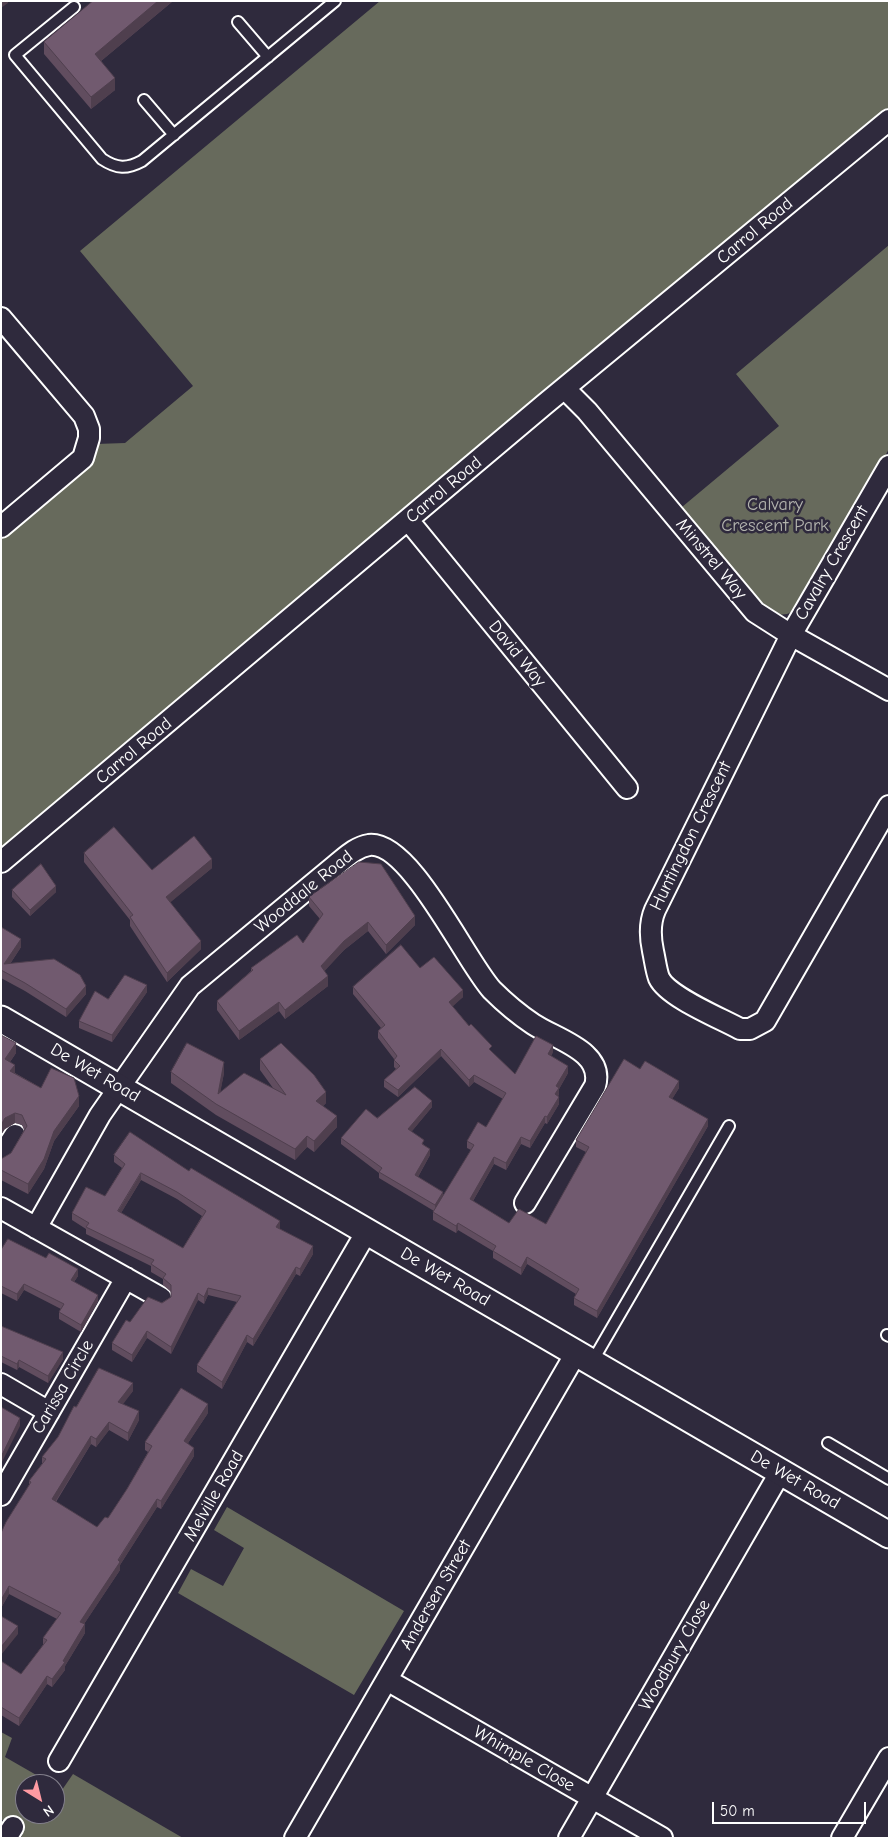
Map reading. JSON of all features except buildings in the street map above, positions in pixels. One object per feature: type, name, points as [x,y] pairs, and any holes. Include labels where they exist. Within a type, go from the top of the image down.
[{"type":"street","name":"Carrol Road","points":[[1,862],[889,120]]},
{"type":"street","points":[[1,318],[84,416],[89,429],[89,438],[83,458],[1,527]]},
{"type":"street","name":"Minstrel Way","points":[[566,389],[588,411],[754,612],[889,690]]},
{"type":"street","name":"Cavalry Crescent","points":[[791,635],[889,466]]},
{"type":"street","name":"David Way","points":[[408,520],[627,788]]},
{"type":"street","name":"Huntingdon Crescent","points":[[791,635],[652,918],[652,943],[660,978],[664,984],[681,997],[740,1029],[750,1030],[765,1021],[889,806]]},
{"type":"street","name":"Wooddale Road","points":[[119,1087],[181,998],[202,974],[356,850],[370,845],[381,847],[405,865],[441,912],[488,986],[506,1005],[534,1025],[585,1055],[595,1066],[597,1079],[587,1101],[525,1203]]},
{"type":"street","name":"De Wet Road","points":[[1,1019],[889,1535]]},
{"type":"street","points":[[36,1228],[100,1115],[119,1087]]},
{"type":"street","points":[[1,1157],[15,1135]]},
{"type":"street","points":[[1,1208],[162,1298]]},
{"type":"street","name":"Melville Road","points":[[59,1761],[366,1231]]},
{"type":"street","name":"Carissa Circle","points":[[1,1496],[126,1278]]},
{"type":"street","name":"Andersen Street","points":[[295,1838],[387,1680],[584,1357]]},
{"type":"street","points":[[1,1384],[49,1412]]},
{"type":"street","name":"Woodbury Close","points":[[569,1838],[781,1472]]},
{"type":"street","name":"Whimple Close","points":[[387,1680],[662,1838]]},
{"type":"street","points":[[842,1838],[889,1758]]},
{"type":"lane","points":[[74,6],[15,55],[102,159],[110,164],[130,167],[142,162],[335,1]]},
{"type":"lane","points":[[238,22],[268,57]]},
{"type":"lane","points":[[144,100],[174,135]]},
{"type":"lane","points":[[584,1357],[730,1126]]},
{"type":"lane","points":[[828,1443],[889,1478]]},
{"type":"green space","points":[[380,1],[889,1],[889,112],[1,849],[1,537],[81,471],[96,444],[125,443],[193,386],[80,251]]},
{"type":"green space","name":"Calvary Crescent Park","points":[[889,245],[889,449],[798,606],[789,613],[778,614],[769,608],[744,583],[682,507],[779,426],[736,374]]},
{"type":"green space","points":[[227,1507],[404,1611],[354,1695],[178,1593],[191,1569],[223,1586],[244,1548],[214,1530]]},
{"type":"green space","points":[[1,1732],[12,1738],[5,1757],[35,1774],[15,1774],[15,1824],[65,1824],[65,1786],[73,1774],[183,1838],[21,1838],[23,1833],[1,1819]]}]
